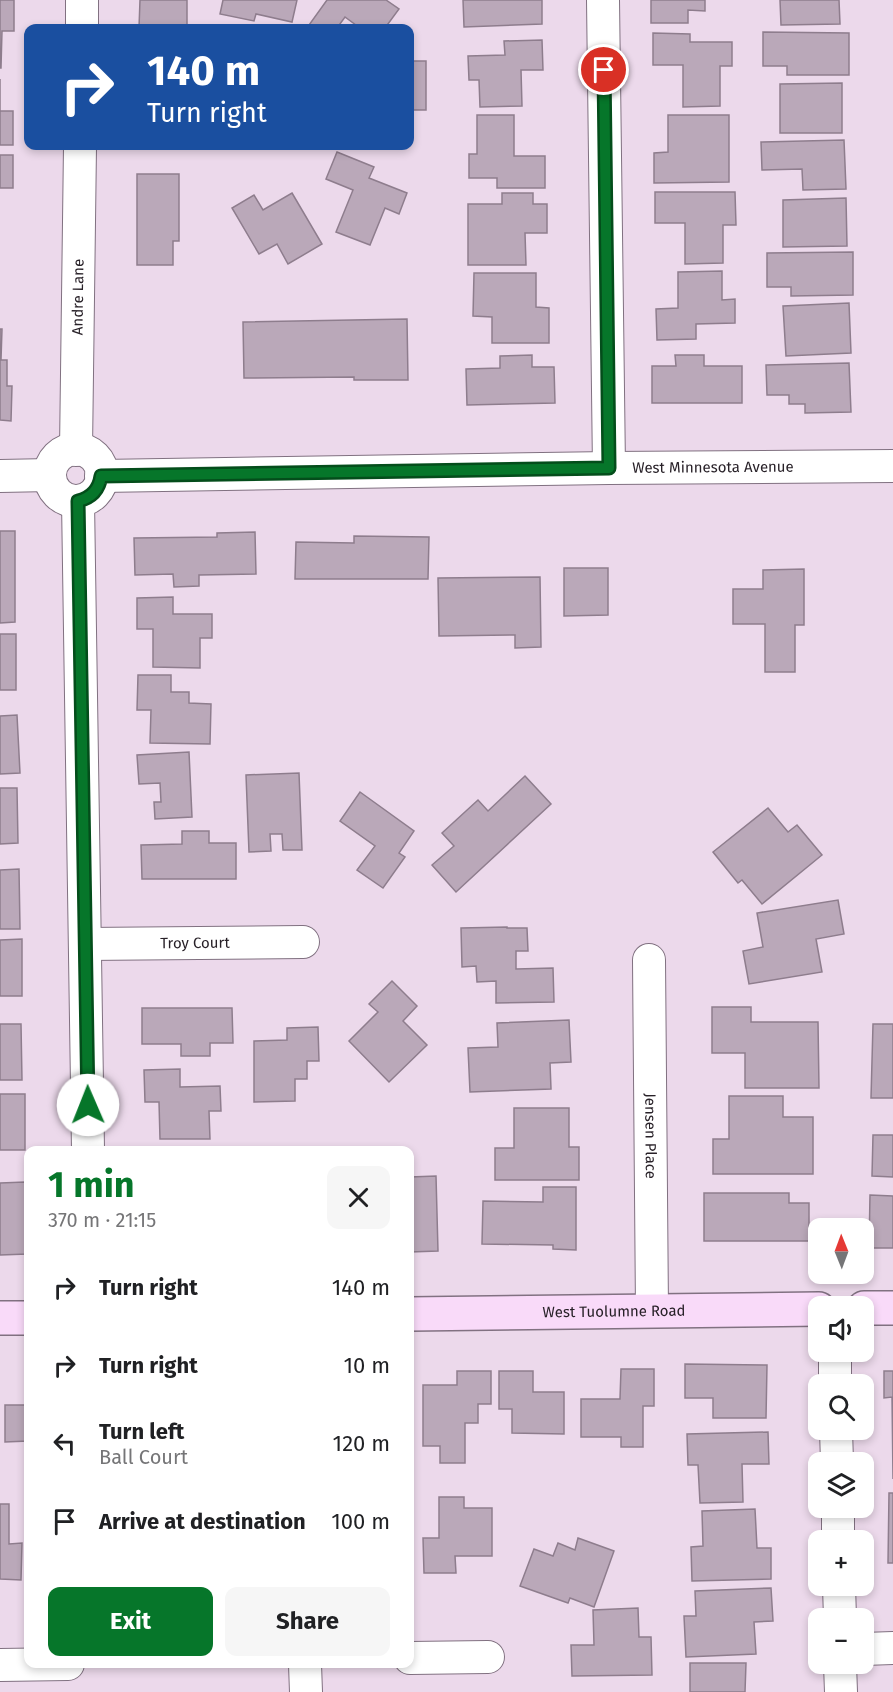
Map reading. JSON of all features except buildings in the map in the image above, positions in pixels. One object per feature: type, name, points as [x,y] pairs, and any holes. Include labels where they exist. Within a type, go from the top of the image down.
[{"type":"street","points":[[82,0],[82,24]]},
{"type":"street","points":[[603,0],[609,468]]},
{"type":"street","name":"Andre Lane","points":[[76,450],[80,150]]},
{"type":"street","points":[[76,450],[84,451],[97,460],[101,476],[96,490],[85,499],[78,501],[61,497],[51,483],[50,475],[51,467],[61,454],[76,450]]},
{"type":"street","name":"West Minnesota Avenue","points":[[101,476],[893,466]]},
{"type":"street","points":[[0,476],[50,475]]},
{"type":"street","points":[[78,501],[88,1146]]},
{"type":"street","name":"Troy Court","points":[[85,944],[303,942]]},
{"type":"street","name":"Jensen Place","points":[[649,960],[652,1311]]},
{"type":"street","points":[[874,1308],[893,1308]]},
{"type":"street","name":"West Tuolumne Road","points":[[414,1314],[808,1309]]},
{"type":"street","points":[[0,1318],[24,1318]]},
{"type":"street","points":[[874,1649],[893,1648]]},
{"type":"street","points":[[414,1658],[488,1656]]},
{"type":"street","points":[[0,1665],[24,1665]]},
{"type":"street","points":[[306,1668],[306,1692]]},
{"type":"street","points":[[840,1674],[841,1692]]},
{"type":"route","points":[[88,1105],[78,501],[85,499],[96,490],[101,476],[609,468],[604,70]]}]
